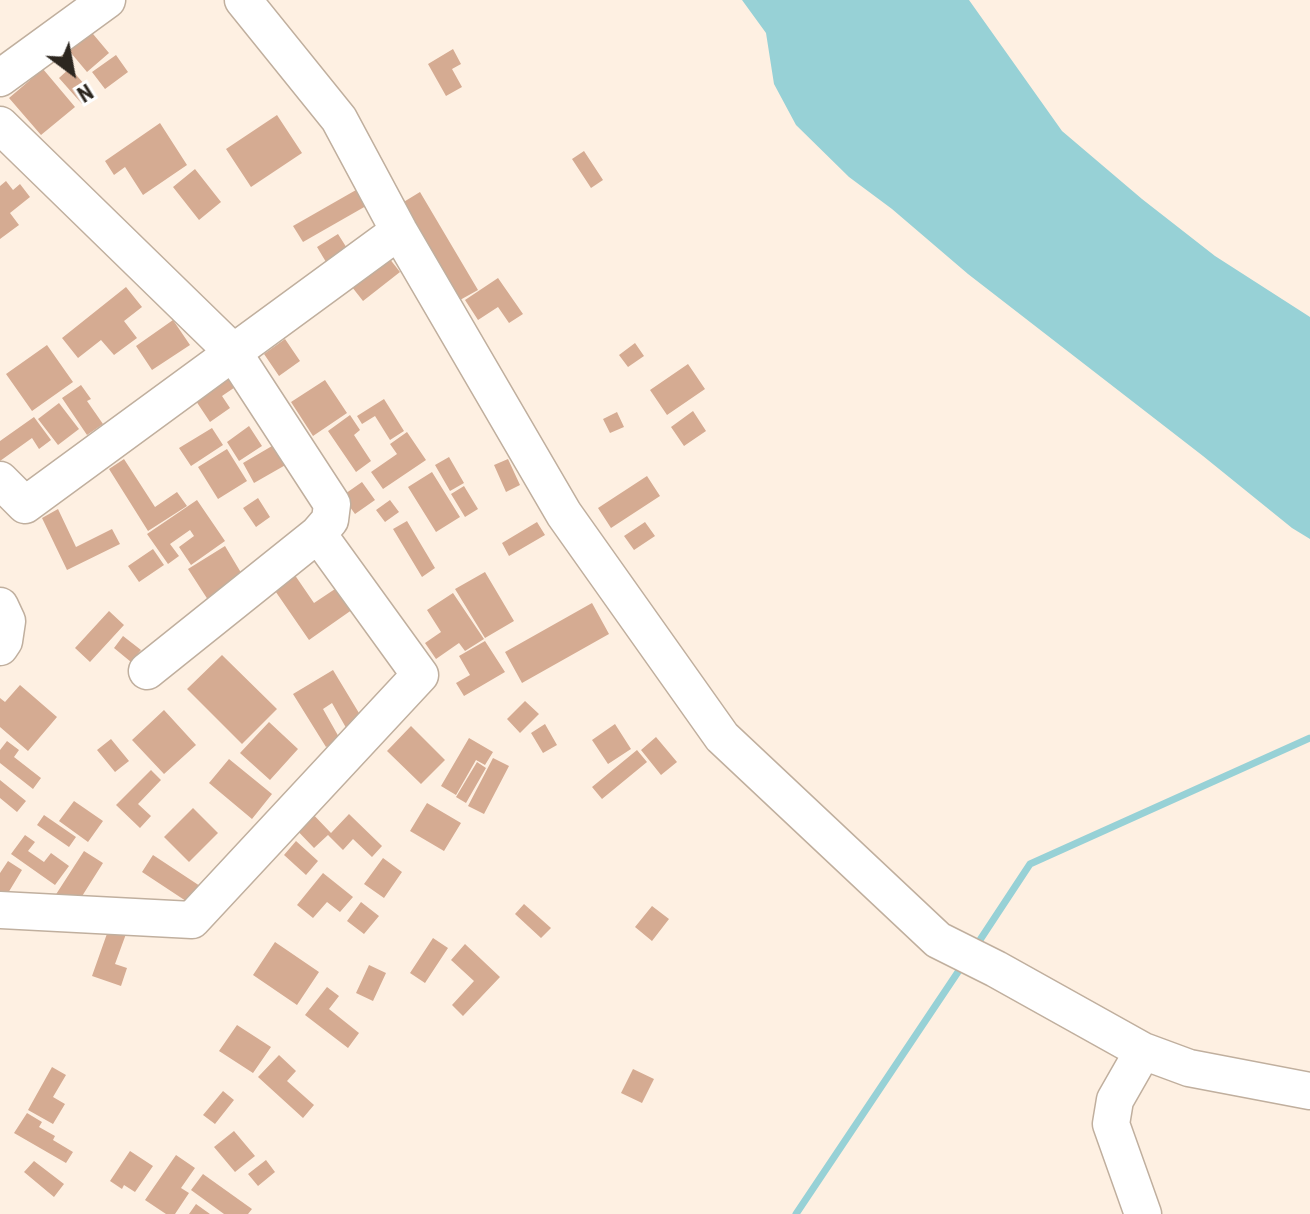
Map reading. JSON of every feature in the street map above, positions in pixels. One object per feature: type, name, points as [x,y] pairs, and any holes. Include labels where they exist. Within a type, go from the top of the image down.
[{"type":"street","points":[[0,78],[107,0]]},
{"type":"street","points":[[243,0],[339,119],[399,231],[564,514],[722,737],[938,940],[1143,1051],[1189,1068],[1310,1091]]},
{"type":"street","points":[[0,125],[233,352],[332,504],[330,520],[318,534],[147,671]]},
{"type":"street","points":[[0,480],[25,505],[399,231]]},
{"type":"street","points":[[0,910],[192,920],[420,675],[318,534]]},
{"type":"street","points":[[0,606],[7,621],[0,647]]},
{"type":"street","points":[[1143,1051],[1115,1100],[1111,1124],[1143,1214]]},
{"type":"water","points":[[742,0],[969,0],[1062,131],[1215,256],[1310,317],[1310,539],[968,274],[849,177],[796,125],[774,84],[766,33]]},
{"type":"building","points":[[88,28],[109,53],[87,72],[66,47]]},
{"type":"building","points":[[453,49],[461,64],[452,69],[462,87],[446,96],[428,64]]},
{"type":"building","points":[[116,55],[128,72],[105,89],[92,72]]},
{"type":"building","points":[[70,68],[93,94],[82,104],[59,78]]},
{"type":"building","points":[[43,69],[75,107],[41,135],[9,98]]},
{"type":"building","points":[[277,115],[302,153],[251,187],[226,149]]},
{"type":"building","points":[[160,123],[187,165],[143,195],[125,167],[114,175],[105,161]]},
{"type":"building","points":[[584,151],[603,180],[591,188],[572,159]]},
{"type":"building","points":[[195,169],[221,202],[199,220],[173,187]]},
{"type":"building","points":[[6,181],[13,190],[20,184],[30,197],[10,213],[19,225],[0,239],[0,186]]},
{"type":"building","points":[[356,190],[366,206],[303,242],[293,226]]},
{"type":"building","points":[[420,192],[478,290],[460,300],[402,203]]},
{"type":"building","points":[[338,234],[350,253],[329,267],[317,247]]},
{"type":"building","points":[[389,258],[400,272],[363,301],[352,287]]},
{"type":"building","points":[[498,278],[523,314],[509,323],[498,307],[478,320],[465,300]]},
{"type":"building","points":[[126,287],[142,307],[124,321],[137,338],[114,355],[101,340],[78,358],[62,338]]},
{"type":"building","points":[[173,320],[190,345],[152,370],[136,346]]},
{"type":"building","points":[[285,339],[300,361],[279,376],[264,354]]},
{"type":"building","points":[[635,343],[644,356],[628,367],[619,355]]},
{"type":"building","points":[[47,345],[73,382],[32,411],[6,374]]},
{"type":"building","points":[[688,364],[705,389],[667,415],[650,390]]},
{"type":"building","points":[[239,368],[247,379],[222,396],[230,408],[210,422],[194,398]]},
{"type":"building","points":[[325,380],[347,413],[313,436],[291,402]]},
{"type":"building","points":[[81,385],[91,399],[87,401],[103,424],[87,435],[62,398]]},
{"type":"building","points":[[384,399],[404,431],[390,440],[375,416],[362,424],[357,416]]},
{"type":"building","points":[[59,403],[79,429],[58,445],[38,419]]},
{"type":"building","points":[[693,411],[706,431],[684,446],[671,427]]},
{"type":"building","points":[[617,412],[624,427],[610,433],[603,419]]},
{"type":"building","points":[[350,415],[360,430],[354,435],[371,461],[356,472],[328,431]]},
{"type":"building","points":[[34,417],[51,440],[39,449],[32,438],[0,461],[0,441]]},
{"type":"building","points":[[249,426],[262,446],[239,461],[227,442]]},
{"type":"building","points":[[212,428],[223,445],[191,466],[179,448]]},
{"type":"building","points":[[407,432],[426,460],[383,489],[371,472],[397,454],[390,444]]},
{"type":"building","points":[[284,439],[296,459],[254,483],[243,463]]},
{"type":"building","points":[[227,449],[247,481],[218,499],[198,467]]},
{"type":"building","points":[[449,457],[464,483],[450,491],[435,465]]},
{"type":"building","points":[[124,459],[155,507],[177,492],[187,506],[148,531],[109,469]]},
{"type":"building","points":[[508,459],[520,485],[506,492],[494,465]]},
{"type":"building","points":[[432,472],[460,517],[436,532],[408,487]]},
{"type":"building","points":[[647,476],[660,496],[611,528],[598,508]]},
{"type":"building","points":[[362,482],[375,500],[355,514],[342,496]]},
{"type":"building","points":[[464,486],[478,509],[465,517],[451,494]]},
{"type":"building","points":[[258,498],[270,517],[256,527],[243,508]]},
{"type":"building","points":[[197,500],[225,541],[191,565],[179,547],[194,536],[190,530],[170,544],[179,556],[168,564],[147,534]]},
{"type":"building","points":[[390,500],[399,512],[385,522],[376,510]]},
{"type":"building","points":[[58,509],[76,547],[112,529],[120,544],[67,570],[42,518]]},
{"type":"building","points":[[407,521],[435,568],[422,577],[393,529]]},
{"type":"building","points":[[537,522],[545,535],[509,556],[502,543]]},
{"type":"building","points":[[645,522],[655,536],[634,550],[624,536]]},
{"type":"building","points":[[225,546],[246,581],[210,603],[188,569]]},
{"type":"building","points":[[153,549],[164,565],[139,582],[128,566]]},
{"type":"building","points":[[290,568],[314,603],[341,585],[356,607],[309,640],[269,582]]},
{"type":"building","points":[[485,572],[514,621],[485,638],[455,589]]},
{"type":"building","points":[[453,593],[484,639],[465,651],[459,643],[436,659],[425,643],[441,632],[427,610]]},
{"type":"building","points":[[592,603],[609,634],[522,683],[505,652]]},
{"type":"building","points":[[109,611],[124,625],[90,662],[75,648]]},
{"type":"building","points":[[123,636],[141,650],[131,662],[114,648]]},
{"type":"building","points":[[485,641],[505,672],[464,696],[456,683],[470,675],[459,656]]},
{"type":"building","points":[[222,655],[277,709],[242,744],[187,689]]},
{"type":"building","points":[[333,670],[365,723],[349,733],[332,703],[323,709],[340,739],[326,747],[293,694]]},
{"type":"building","points":[[20,685],[57,717],[28,751],[0,727],[0,698],[5,702]]},
{"type":"building","points":[[525,701],[539,714],[520,733],[507,719]]},
{"type":"building","points":[[164,710],[196,745],[164,774],[132,740]]},
{"type":"building","points":[[269,722],[298,749],[270,780],[240,753]]},
{"type":"building","points":[[545,724],[557,745],[543,753],[531,733]]},
{"type":"building","points":[[615,724],[631,749],[608,764],[592,740]]},
{"type":"building","points":[[411,726],[445,760],[421,784],[387,751]]},
{"type":"building","points":[[656,737],[677,762],[661,775],[641,750]]},
{"type":"building","points":[[469,738],[493,752],[485,765],[476,760],[456,795],[441,786]]},
{"type":"building","points":[[111,739],[129,761],[115,772],[97,750]]},
{"type":"building","points":[[7,741],[19,750],[14,757],[41,778],[33,789],[0,763],[0,750]]},
{"type":"building","points":[[637,750],[647,762],[602,799],[592,787]]},
{"type":"building","points":[[493,758],[509,766],[484,814],[468,806]]},
{"type":"building","points":[[229,759],[272,794],[252,819],[209,783]]},
{"type":"building","points":[[477,762],[486,768],[466,803],[456,797]]},
{"type":"building","points":[[151,770],[161,780],[138,804],[151,816],[140,828],[116,805]]},
{"type":"building","points":[[0,780],[26,801],[17,812],[0,798]]},
{"type":"building","points":[[74,801],[103,821],[88,842],[59,821]]},
{"type":"building","points":[[427,803],[461,823],[444,851],[410,831]]},
{"type":"building","points":[[193,808],[218,833],[189,862],[164,837]]},
{"type":"building","points":[[308,809],[331,833],[349,814],[382,846],[372,857],[353,839],[343,850],[328,835],[314,848],[291,824]]},
{"type":"building","points":[[44,815],[76,837],[69,847],[37,825]]},
{"type":"building","points":[[25,835],[35,842],[28,851],[44,862],[51,853],[69,866],[55,885],[11,854]]},
{"type":"building","points":[[296,841],[318,861],[306,875],[284,855]]},
{"type":"building","points":[[84,851],[103,863],[72,912],[53,899]]},
{"type":"building","points":[[153,855],[200,886],[189,903],[142,872]]},
{"type":"building","points":[[383,858],[402,872],[384,898],[364,884]]},
{"type":"building","points":[[8,861],[22,870],[2,903],[0,873]]},
{"type":"building","points":[[323,873],[353,897],[340,912],[327,902],[313,918],[297,905]]},
{"type":"building","points":[[361,902],[379,916],[364,934],[347,921]]},
{"type":"building","points":[[524,904],[551,928],[541,938],[515,914]]},
{"type":"building","points":[[652,906],[669,919],[652,941],[635,927]]},
{"type":"building","points":[[109,928],[126,934],[115,964],[127,968],[121,986],[92,976]]},
{"type":"building","points":[[433,938],[448,948],[425,983],[410,973]]},
{"type":"building","points":[[275,942],[319,972],[297,1005],[253,975]]},
{"type":"building","points":[[465,944],[500,977],[463,1016],[452,1005],[474,981],[451,960]]},
{"type":"building","points":[[369,965],[386,973],[373,1001],[356,993]]},
{"type":"building","points":[[327,987],[339,996],[329,1009],[359,1033],[348,1048],[305,1015]]},
{"type":"building","points":[[237,1025],[271,1047],[253,1073],[219,1051]]},
{"type":"building","points":[[279,1055],[296,1071],[287,1081],[314,1105],[303,1118],[258,1077]]},
{"type":"building","points":[[52,1067],[66,1075],[53,1097],[65,1104],[53,1124],[28,1110]]},
{"type":"building","points":[[633,1069],[654,1079],[642,1103],[621,1093]]},
{"type":"building","points":[[223,1091],[234,1100],[215,1124],[203,1115]]},
{"type":"building","points":[[27,1113],[42,1122],[39,1127],[55,1136],[53,1140],[73,1152],[66,1163],[14,1133]]},
{"type":"building","points":[[234,1131],[255,1156],[235,1172],[214,1147]]},
{"type":"building","points":[[130,1151],[153,1166],[135,1192],[124,1185],[122,1189],[110,1181]]},
{"type":"building","points":[[176,1155],[195,1168],[181,1188],[189,1193],[175,1214],[166,1214],[145,1200]]},
{"type":"building","points":[[266,1160],[275,1172],[258,1186],[248,1174]]},
{"type":"building","points":[[34,1161],[64,1184],[54,1197],[24,1172]]},
{"type":"building","points":[[203,1174],[252,1209],[248,1214],[224,1214],[191,1190]]},
{"type":"building","points":[[196,1204],[210,1214],[189,1214]]},
{"type":"waterway","points":[[976,946],[1030,864],[1310,738]]},
{"type":"waterway","points":[[796,1214],[964,963]]}]
